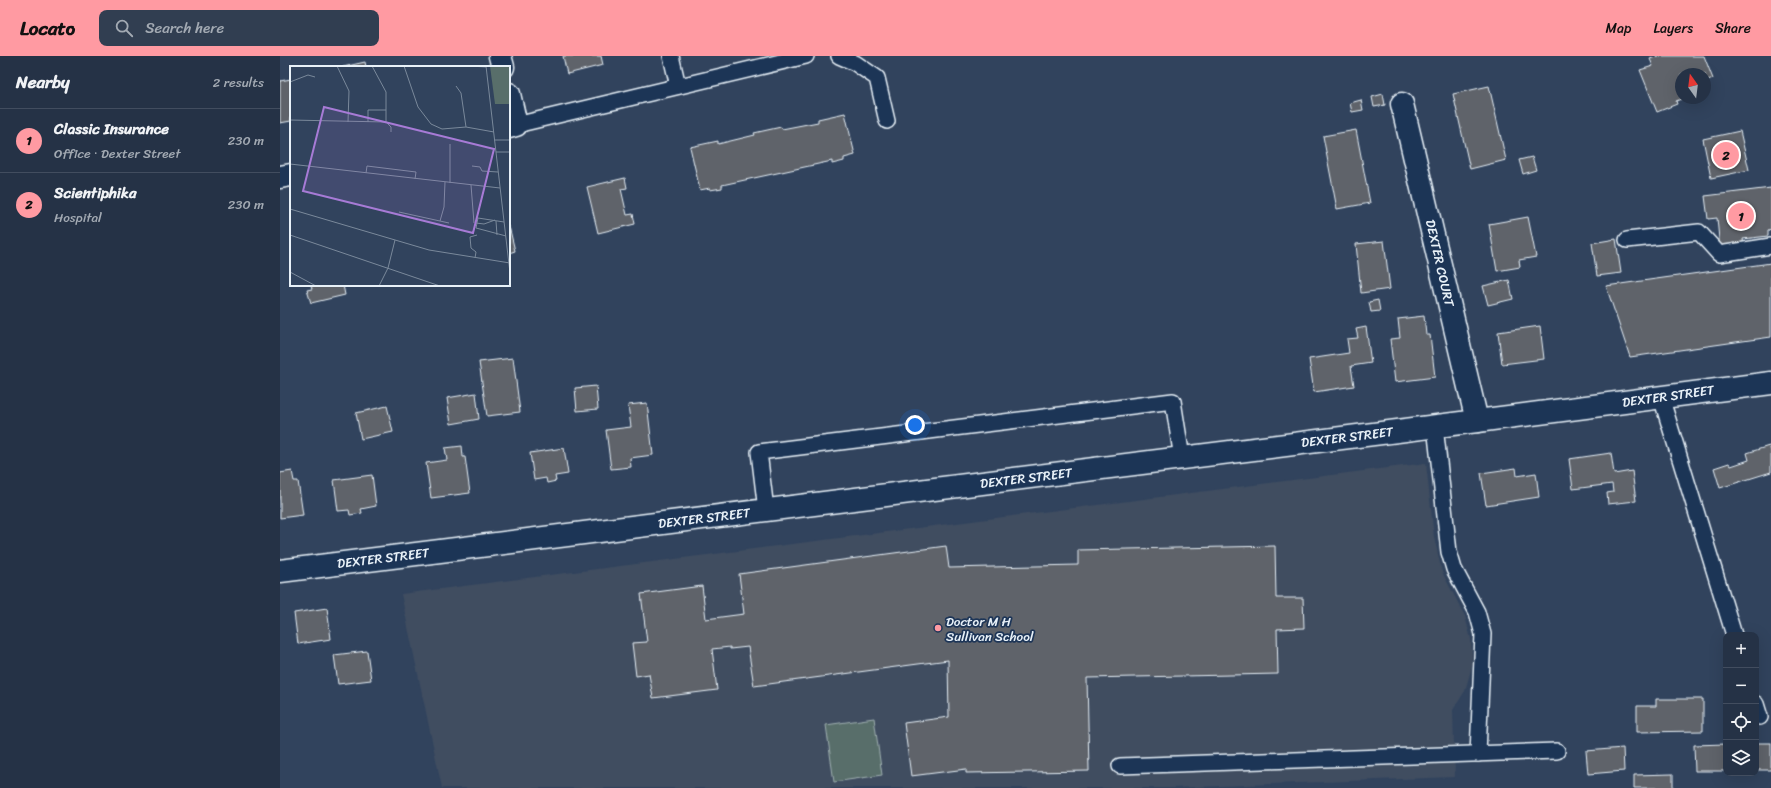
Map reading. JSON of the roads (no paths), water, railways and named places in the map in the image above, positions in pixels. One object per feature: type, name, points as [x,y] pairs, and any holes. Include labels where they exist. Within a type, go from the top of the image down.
[{"type":"street","points":[[500,56],[503,66]]},
{"type":"street","points":[[510,102],[513,126]]},
{"type":"street","name":"DEXTER COURT","points":[[1402,104],[1477,421]]},
{"type":"street","points":[[280,177],[290,175]]},
{"type":"street","name":"DEXTER STREET","points":[[280,571],[1771,383]]},
{"type":"lane","points":[[671,56],[678,86]]},
{"type":"lane","points":[[513,126],[806,56]]},
{"type":"lane","points":[[839,56],[855,63],[877,78],[887,121]]},
{"type":"lane","points":[[1627,240],[1699,232],[1719,254],[1771,246]]},
{"type":"lane","points":[[1661,397],[1733,632]]},
{"type":"lane","points":[[766,510],[759,452],[1174,401],[1182,458]]},
{"type":"lane","points":[[1435,426],[1449,552],[1454,569],[1477,612],[1483,634],[1478,754]]},
{"type":"lane","points":[[1120,766],[1557,751]]},
{"type":"place","name":"Scientiphika","points":[[1726,155]]},
{"type":"place","name":"Classic Insurance","points":[[1741,216]]},
{"type":"place","name":"Doctor M H Sullivan School","points":[[938,628]]}]
